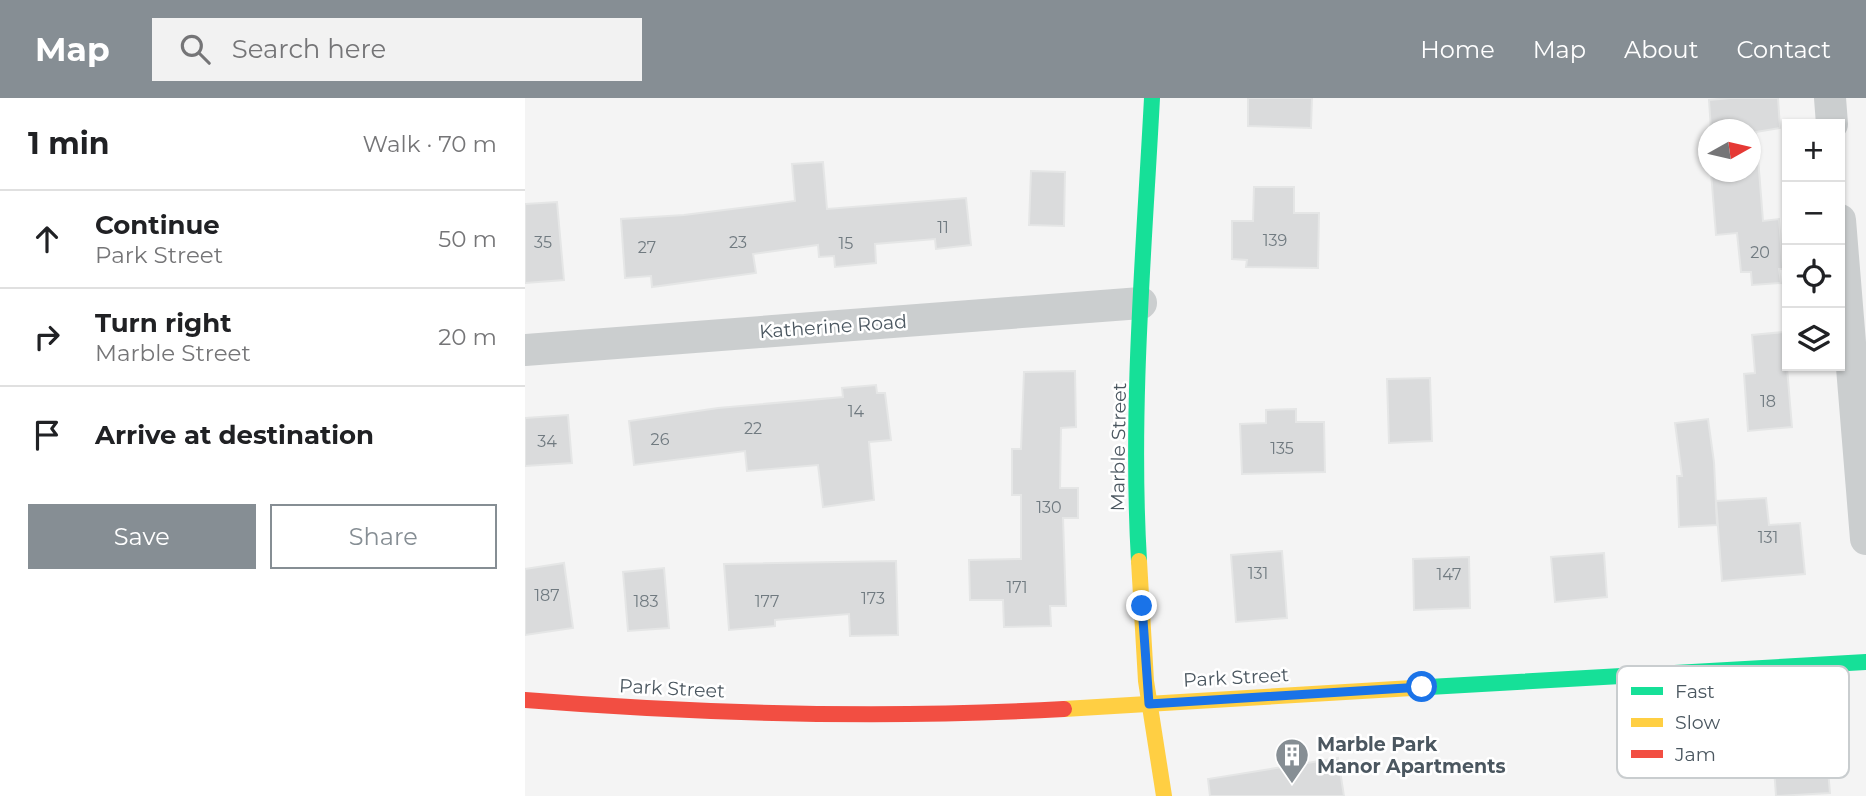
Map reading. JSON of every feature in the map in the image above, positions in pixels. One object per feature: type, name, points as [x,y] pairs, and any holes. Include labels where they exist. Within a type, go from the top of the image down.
[{"type":"main road","name":"Marble Street","points":[[1152,98],[1141,303],[1138,529],[1149,704],[1164,796]]},
{"type":"main road","name":"Park Street","points":[[1798,666],[1866,662]]},
{"type":"main road","name":"Park Street","points":[[525,700],[688,711],[796,715],[920,715],[1617,677]]},
{"type":"street","points":[[1830,98],[1832,119]]},
{"type":"street","points":[[1842,245],[1866,539]]},
{"type":"street","name":"Katherine Road","points":[[525,350],[1141,303]]},
{"type":"building","points":[[1248,98],[1312,98],[1311,128],[1248,126]]},
{"type":"building","points":[[1778,98],[1780,128],[1761,131],[1761,119],[1710,119],[1709,100]]},
{"type":"building","points":[[823,162],[827,209],[966,198],[971,245],[936,249],[935,239],[875,244],[876,263],[835,267],[834,256],[819,257],[818,245],[753,254],[756,273],[652,287],[651,276],[625,278],[621,219],[684,215],[795,201],[792,164]]},
{"type":"building","points":[[1031,171],[1065,172],[1064,226],[1029,225]]},
{"type":"building","points":[[1712,182],[1760,182],[1763,221],[1779,219],[1781,283],[1752,285],[1751,272],[1741,272],[1737,233],[1716,235]]},
{"type":"building","points":[[1254,187],[1294,187],[1294,213],[1319,213],[1318,268],[1246,267],[1247,260],[1232,259],[1232,221],[1253,221]]},
{"type":"building","points":[[557,202],[564,280],[525,283],[525,204]]},
{"type":"building","points":[[1782,332],[1782,371],[1787,371],[1792,427],[1748,431],[1744,374],[1755,373],[1752,335]]},
{"type":"building","points":[[1075,371],[1076,427],[1061,428],[1060,488],[1078,488],[1078,518],[1063,518],[1066,606],[1050,606],[1051,626],[1004,627],[1003,600],[970,600],[969,560],[1021,559],[1021,495],[1012,495],[1012,449],[1021,449],[1024,372]]},
{"type":"building","points":[[1430,378],[1432,441],[1389,443],[1387,379]]},
{"type":"building","points":[[876,385],[877,393],[885,393],[891,440],[869,442],[874,500],[823,507],[818,465],[747,471],[745,451],[634,465],[629,421],[718,408],[843,397],[842,388]]},
{"type":"building","points":[[1296,409],[1296,422],[1324,422],[1325,472],[1242,474],[1240,424],[1266,423],[1266,410]]},
{"type":"building","points":[[568,415],[572,463],[525,466],[525,418]]},
{"type":"building","points":[[1708,419],[1714,462],[1717,525],[1679,527],[1677,476],[1682,476],[1675,423]]},
{"type":"building","points":[[1766,498],[1769,525],[1800,523],[1805,574],[1722,581],[1716,501]]},
{"type":"building","points":[[1282,551],[1287,618],[1236,622],[1231,555]]},
{"type":"building","points":[[1604,553],[1607,597],[1555,602],[1551,557]]},
{"type":"building","points":[[1469,557],[1470,608],[1414,610],[1413,559]]},
{"type":"building","points":[[896,561],[898,635],[850,636],[849,614],[775,620],[775,626],[729,630],[724,564]]},
{"type":"building","points":[[564,563],[573,628],[525,635],[525,569]]},
{"type":"building","points":[[664,568],[669,628],[628,631],[623,572]]},
{"type":"building","name":"Marble Park Manor Apartments","points":[[1338,758],[1344,796],[1210,796],[1208,779]]},
{"type":"building","points":[[1775,778],[1829,778],[1830,793],[1776,796]]},
{"type":"traffic: fast","points":[[1139,561],[1137,387],[1152,98]]},
{"type":"traffic: fast","points":[[1796,666],[1866,662]]},
{"type":"traffic: fast","points":[[1429,687],[1617,676]]},
{"type":"traffic: slow","points":[[1139,561],[1146,681],[1164,796]]},
{"type":"traffic: slow","points":[[1064,709],[1429,687]]},
{"type":"traffic: jam","points":[[525,700],[795,714],[929,714],[1064,709]]},
{"type":"place","name":"Marble Park Manor Apartments","points":[[1292,785]]},
{"type":"route","points":[[1142,606],[1149,704],[1422,687]]}]
